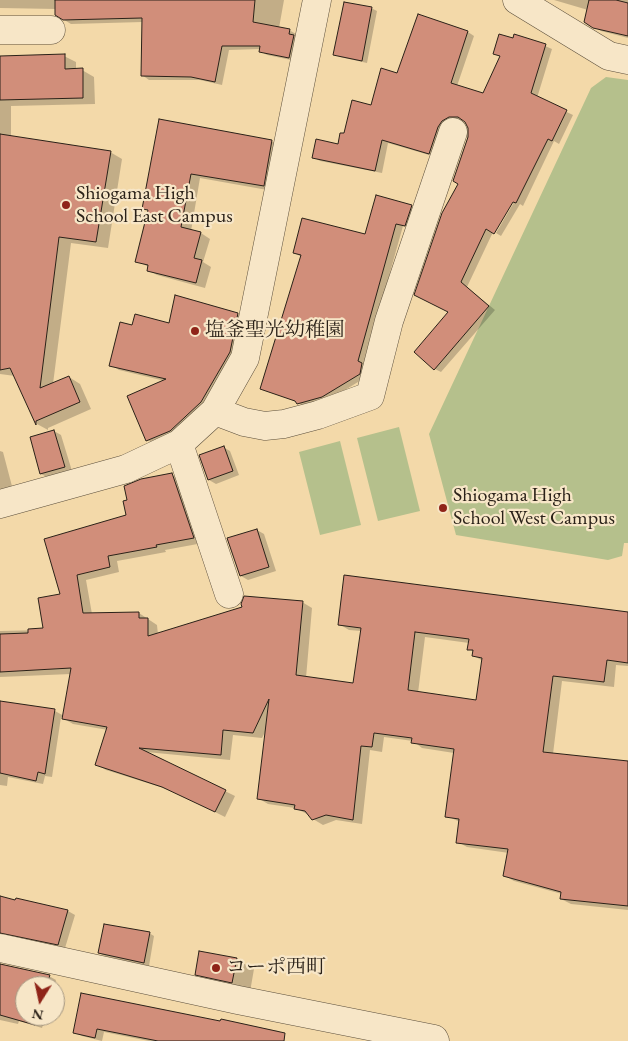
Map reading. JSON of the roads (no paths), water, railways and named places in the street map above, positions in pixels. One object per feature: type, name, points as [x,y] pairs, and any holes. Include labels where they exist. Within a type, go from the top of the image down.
[{"type":"street","points":[[0,504],[126,469],[179,444],[216,410],[245,358],[317,0]]},
{"type":"street","points":[[517,0],[609,56],[628,60]]},
{"type":"street","points":[[0,30],[52,30]]},
{"type":"street","points":[[216,410],[244,422],[265,426],[284,424],[318,415],[370,396],[389,321],[453,132]]},
{"type":"street","points":[[179,444],[229,594]]},
{"type":"street","points":[[0,948],[238,1000],[435,1040]]},
{"type":"place","name":"Shiogama High School East Campus","points":[[66,205]]},
{"type":"place","name":"塩釜聖光幼稚園","points":[[195,331]]},
{"type":"place","name":"Shiogama High School West Campus","points":[[443,508]]},
{"type":"place","name":"コーポ西町","points":[[216,968]]}]
